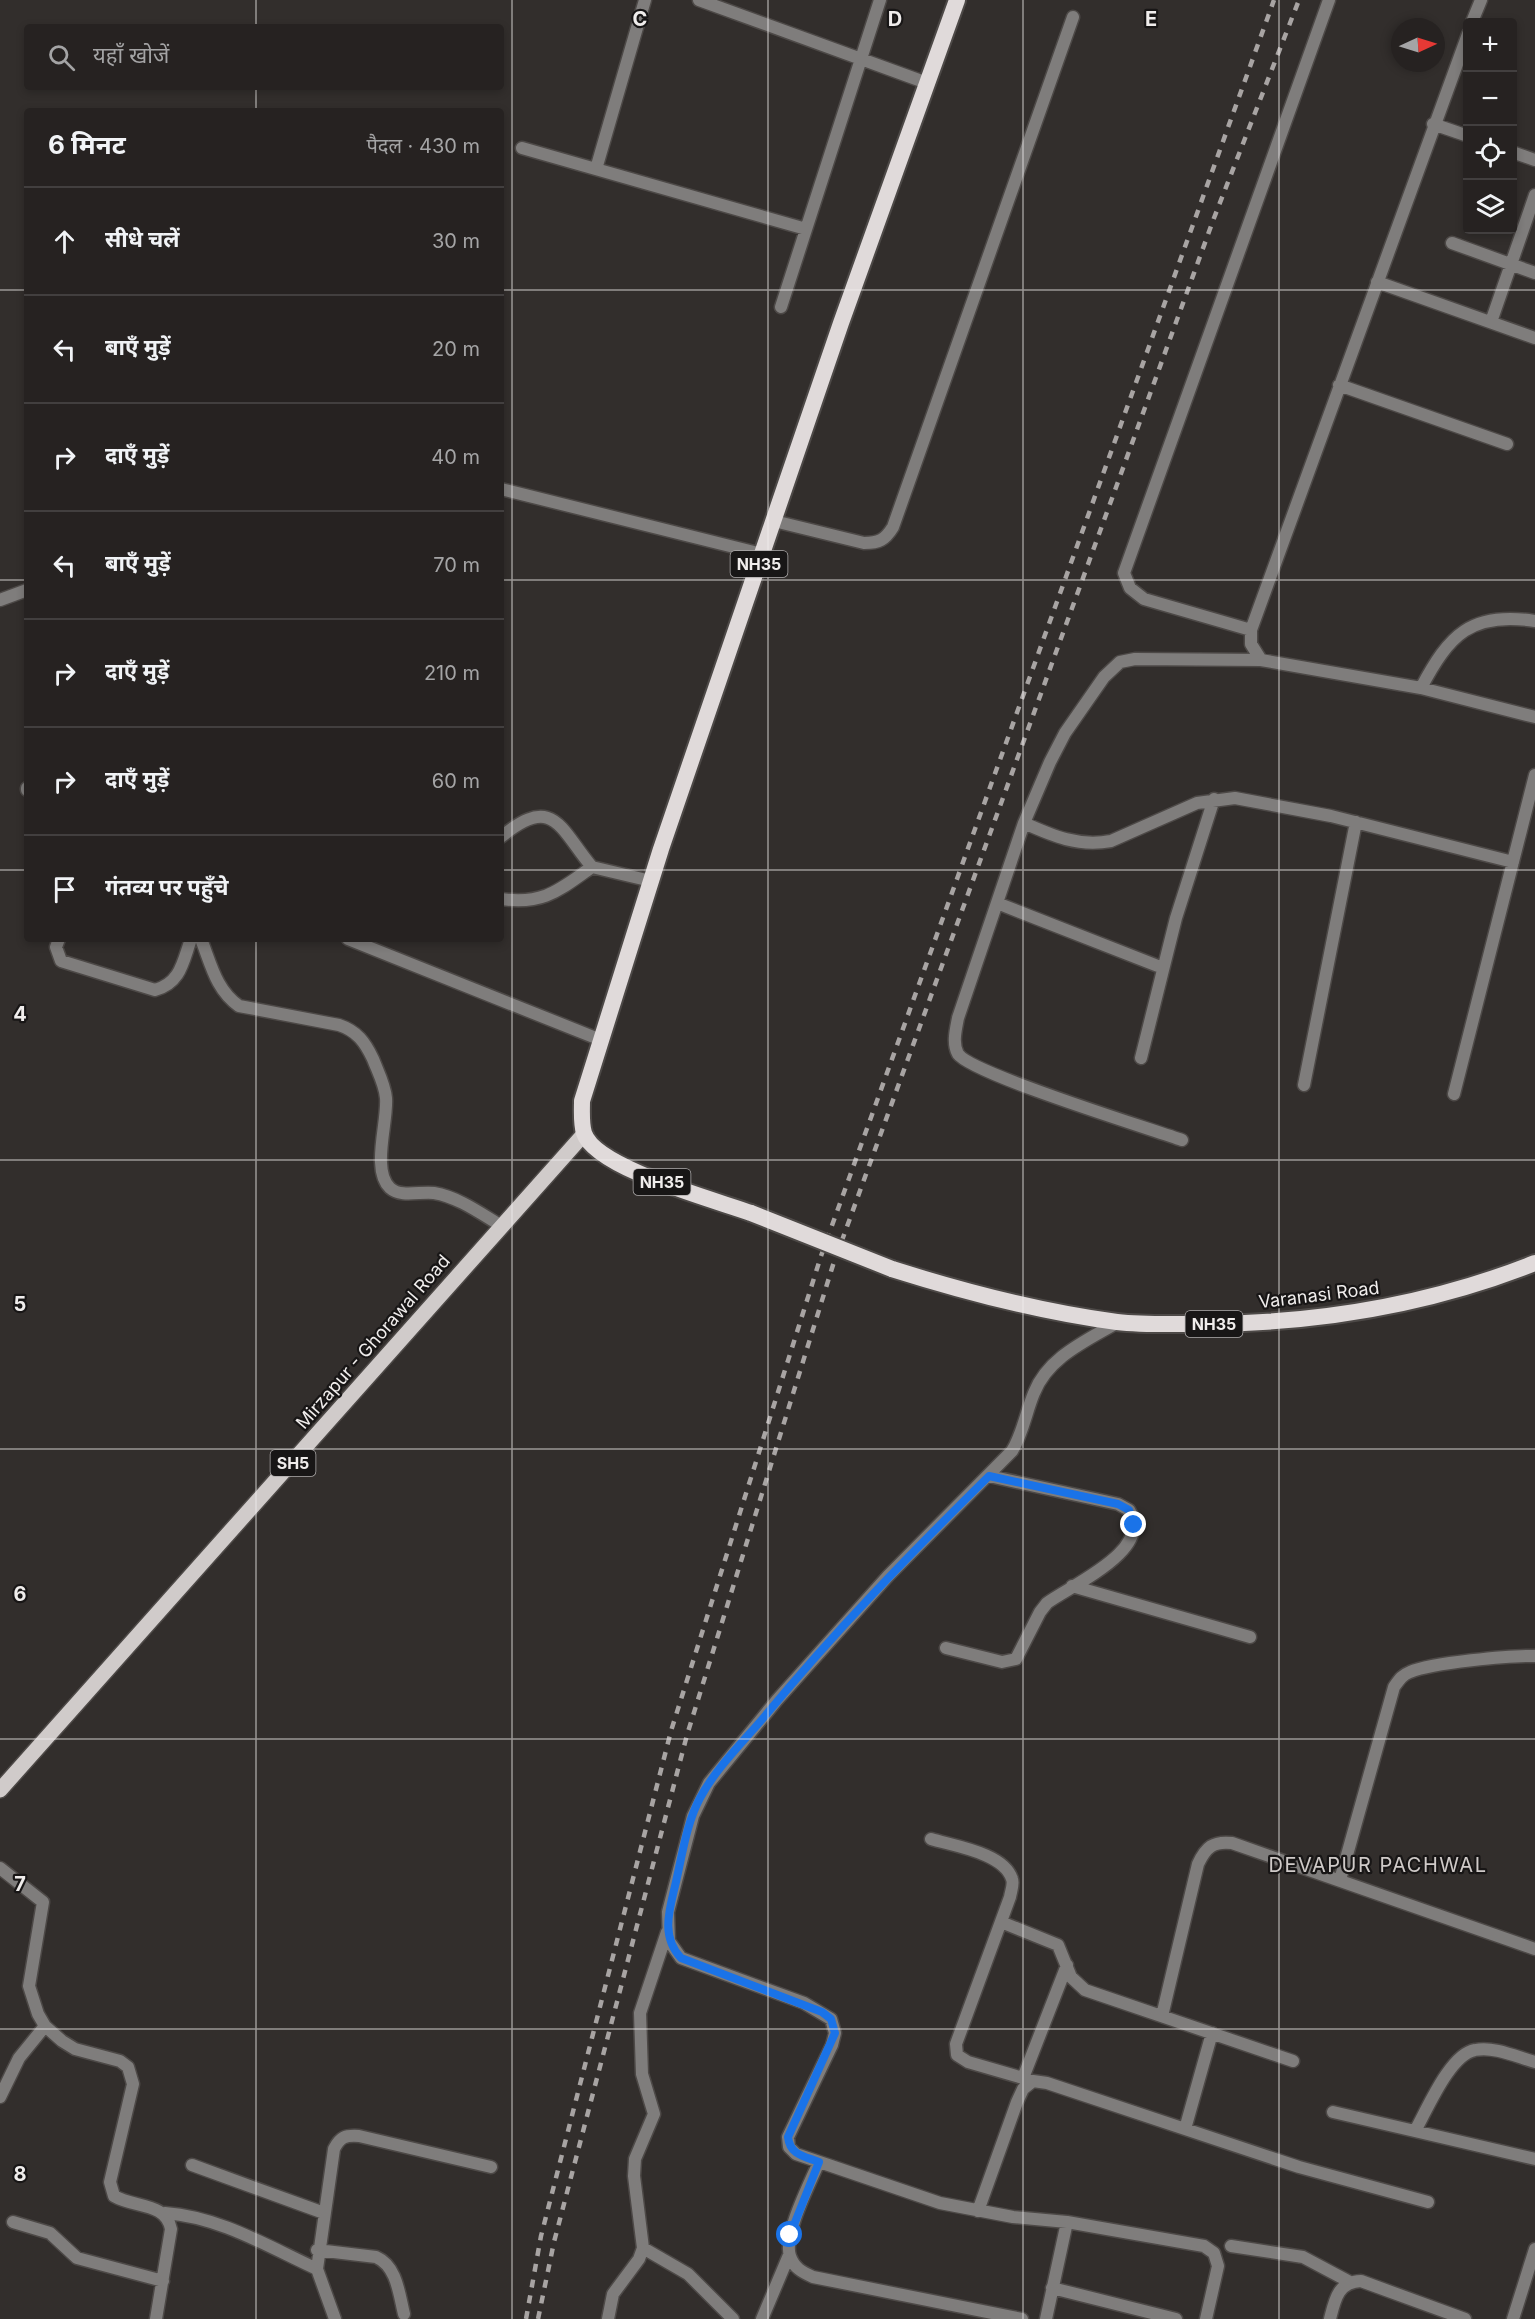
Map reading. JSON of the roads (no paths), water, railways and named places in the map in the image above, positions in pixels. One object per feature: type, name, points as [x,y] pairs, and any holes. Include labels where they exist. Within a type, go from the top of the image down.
[{"type":"highway","name":"NH35","points":[[584,1134],[582,1101],[651,882],[762,554],[957,0]]},
{"type":"highway","name":"Varanasi Road","points":[[584,1134],[596,1151],[611,1161],[892,1269],[976,1296],[1118,1322],[1232,1324],[1322,1318],[1404,1304],[1488,1282],[1535,1263]]},
{"type":"main road","name":"Mirzapur - Ghorawal Road","points":[[0,1790],[180,1585],[343,1408],[500,1225],[584,1134]]},
{"type":"street","points":[[596,169],[645,0]]},
{"type":"street","points":[[699,0],[927,82]]},
{"type":"street","points":[[781,306],[880,0]]},
{"type":"street","points":[[1251,630],[1143,599],[1130,588],[1124,573],[1329,0]]},
{"type":"street","points":[[1474,18],[1481,0]]},
{"type":"street","points":[[774,520],[864,543],[877,543],[886,538],[893,527],[1073,17]]},
{"type":"street","points":[[1261,660],[1251,644],[1251,630],[1463,45]]},
{"type":"street","points":[[1433,124],[1463,135]]},
{"type":"street","points":[[522,148],[806,229]]},
{"type":"street","points":[[1517,154],[1535,160]]},
{"type":"street","points":[[1491,322],[1535,195]]},
{"type":"street","points":[[1452,243],[1535,273]]},
{"type":"street","points":[[1377,282],[1535,338]]},
{"type":"street","points":[[1339,385],[1507,444]]},
{"type":"street","points":[[504,490],[762,554]]},
{"type":"street","points":[[0,600],[24,591]]},
{"type":"street","points":[[1421,688],[1436,658],[1451,639],[1464,629],[1485,621],[1505,618],[1535,621]]},
{"type":"street","points":[[1182,1140],[1022,1086],[965,1061],[957,1052],[954,1039],[958,1018],[1024,823],[1065,733],[1113,667],[1135,659],[1261,660],[1421,688],[1535,717]]},
{"type":"street","points":[[1454,1094],[1535,775]]},
{"type":"street","points":[[1024,823],[1061,839],[1099,843],[1127,835],[1175,810],[1214,799],[1255,800],[1356,822],[1513,862]]},
{"type":"street","points":[[1141,1058],[1163,968],[1214,799]]},
{"type":"street","points":[[504,834],[518,822],[534,817],[547,817],[568,833],[592,867],[651,882]]},
{"type":"street","points":[[1304,1085],[1356,822]]},
{"type":"street","points":[[504,899],[530,902],[539,900],[552,895],[592,867]]},
{"type":"street","points":[[997,903],[1163,968]]},
{"type":"street","points":[[58,942],[56,947],[61,961],[155,990],[168,986],[177,978],[190,942]]},
{"type":"street","points":[[202,942],[219,986],[227,998],[239,1005],[353,1029],[360,1037],[384,1088],[386,1111],[381,1168],[390,1189],[399,1193],[424,1192],[446,1196],[500,1225]]},
{"type":"street","points":[[356,942],[601,1040]]},
{"type":"street","points":[[1118,1322],[1050,1365],[1034,1392],[1018,1442],[989,1476],[888,1576],[777,1700],[709,1783],[699,1800],[686,1841],[668,1912],[668,1931],[674,1950],[681,1958],[804,2003],[831,2019],[835,2033],[832,2045],[788,2137],[789,2147],[796,2154],[940,2203],[1204,2246],[1214,2253],[1218,2266],[1206,2319]]},
{"type":"street","points":[[946,1648],[1002,1662],[1016,1659],[1040,1611],[1047,1603],[1125,1549],[1134,1525],[1129,1510],[1118,1504],[989,1476]]},
{"type":"street","points":[[1072,1586],[1250,1637]]},
{"type":"street","points":[[1340,1880],[1394,1688],[1400,1677],[1422,1668],[1513,1656],[1535,1656]]},
{"type":"street","points":[[931,1839],[997,1859],[1008,1869],[1013,1881],[1001,1922],[956,2044],[957,2055],[968,2062],[1047,2082],[1299,2167],[1428,2202]]},
{"type":"street","points":[[1162,2016],[1198,1864],[1204,1851],[1218,1842],[1232,1843],[1535,1949]]},
{"type":"street","points":[[0,1868],[43,1902],[29,1986],[45,2026],[52,2034],[75,2049],[120,2061],[128,2067],[133,2084],[110,2182],[111,2190],[121,2200],[165,2213],[196,2217],[222,2224],[317,2269]]},
{"type":"street","points":[[1001,1922],[1058,1946],[1071,1977],[1085,1990],[1293,2061]]},
{"type":"street","points":[[608,2319],[613,2294],[639,2259],[643,2248],[634,2176],[639,2146],[652,2124],[654,2114],[642,2074],[639,2024],[644,2001],[668,1931]]},
{"type":"street","points":[[978,2211],[1017,2102],[1028,2079],[1067,1965]]},
{"type":"street","points":[[0,2097],[19,2058],[45,2026]]},
{"type":"street","points":[[1185,2129],[1212,2033]]},
{"type":"street","points":[[1415,2131],[1449,2071],[1466,2053],[1488,2049],[1535,2062]]},
{"type":"street","points":[[1334,2112],[1535,2159]]},
{"type":"street","points":[[335,2319],[317,2269],[334,2149],[339,2139],[346,2136],[491,2167]]},
{"type":"street","points":[[762,2319],[789,2255],[790,2235],[819,2162]]},
{"type":"street","points":[[192,2165],[324,2213]]},
{"type":"street","points":[[156,2319],[171,2229],[165,2213]]},
{"type":"street","points":[[13,2222],[50,2233],[77,2258],[163,2281]]},
{"type":"street","points":[[1046,2319],[1067,2222]]},
{"type":"street","points":[[1231,2246],[1303,2257],[1350,2282]]},
{"type":"street","points":[[643,2248],[688,2274],[733,2319]]},
{"type":"street","points":[[318,2250],[384,2260],[396,2281],[405,2314]]},
{"type":"street","points":[[1513,2319],[1534,2252]]},
{"type":"street","points":[[789,2255],[798,2270],[813,2277],[1022,2319]]},
{"type":"street","points":[[1330,2319],[1341,2287],[1350,2282],[1361,2281],[1465,2319]]},
{"type":"street","points":[[1052,2288],[1176,2319]]},
{"type":"railway","points":[[526,2319],[541,2236],[671,1731],[821,1256],[1274,0]]},
{"type":"railway","points":[[538,2319],[554,2242],[687,1735],[833,1265],[1214,218],[1299,0]]},
{"type":"district","name":"DEVAPUR PACHWAL","points":[[1378,1865]]}]
